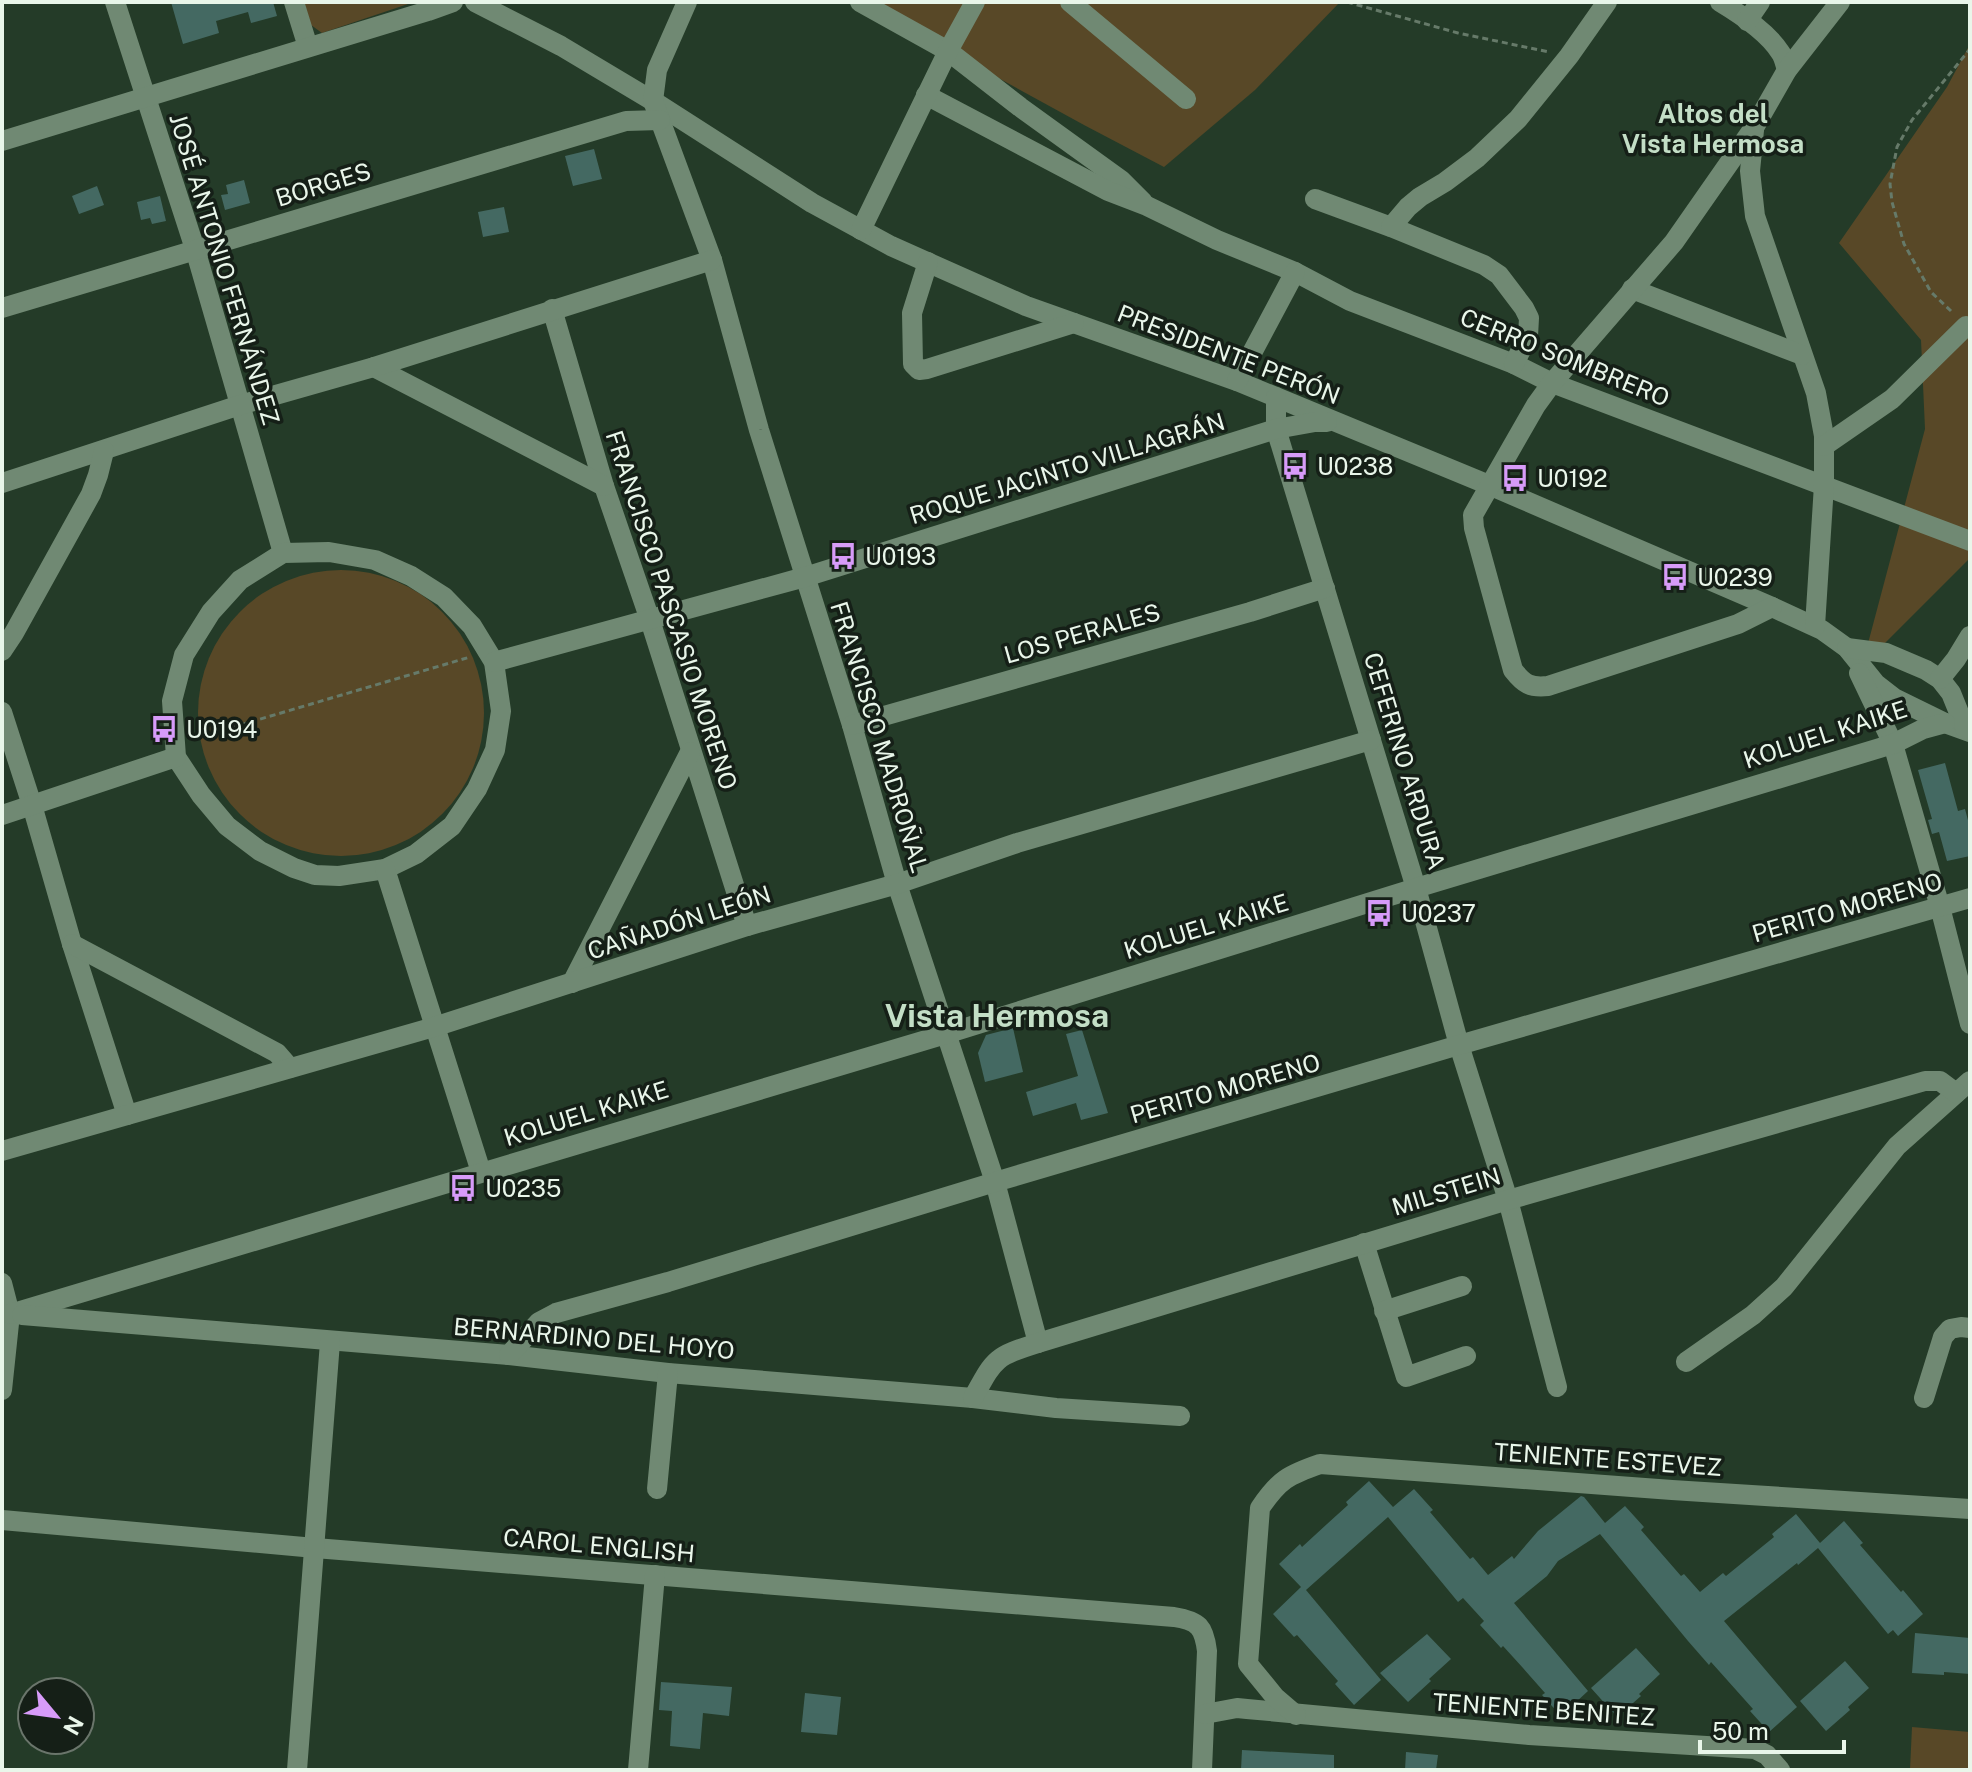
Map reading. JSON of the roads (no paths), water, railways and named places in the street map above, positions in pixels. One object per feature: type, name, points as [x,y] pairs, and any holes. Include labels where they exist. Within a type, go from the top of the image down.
[{"type":"street","name":"JOSÉ ANTONIO FERNÁNDEZ","points":[[115,2],[195,249],[283,553]]},
{"type":"street","points":[[294,2],[308,47]]},
{"type":"street","points":[[2,141],[453,2]]},
{"type":"street","name":"PRESIDENTE PERÓN","points":[[475,2],[561,46],[657,111],[891,246],[1026,306],[1276,397],[1815,626],[1847,648],[1876,684],[1894,698],[1968,731]]},
{"type":"street","points":[[657,111],[657,70],[687,2]]},
{"type":"street","name":"CERRO SOMBRERO","points":[[860,2],[948,51],[1121,180],[1147,206]]},
{"type":"street","points":[[861,230],[975,2]]},
{"type":"street","points":[[1070,2],[1186,99]]},
{"type":"street","points":[[1391,227],[1408,207],[1477,158],[1518,119],[1569,56],[1607,2]]},
{"type":"street","points":[[1720,2],[1769,39],[1781,53],[1787,70]]},
{"type":"street","points":[[1747,21],[1760,2]]},
{"type":"street","points":[[1772,607],[1738,624],[1548,686],[1534,687],[1523,683],[1513,670],[1473,515],[1536,405],[1674,242],[1755,126],[1787,70],[1840,2]]},
{"type":"street","name":"CERRO SOMBRERO","points":[[926,95],[1108,191],[1295,272],[1350,301],[1514,364],[1552,383],[1970,541]]},
{"type":"street","name":"BORGES","points":[[2,308],[657,111]]},
{"type":"street","name":"FRANCISCO MADROÑAL","points":[[657,111],[712,260],[759,430],[852,725],[897,884],[995,1182],[1038,1343]]},
{"type":"street","points":[[1755,126],[1750,171],[1755,216],[1816,393],[1824,446],[1815,626]]},
{"type":"street","points":[[1315,199],[1484,265],[1499,275],[1529,318],[1528,336],[1514,364]]},
{"type":"street","points":[[2,483],[240,405],[374,367],[712,260]]},
{"type":"street","points":[[928,262],[912,313],[913,364],[919,370],[1074,323]]},
{"type":"street","points":[[1237,381],[1295,272]]},
{"type":"street","points":[[1632,289],[1802,355]]},
{"type":"street","name":"FRANCISCO PASCASIO MORENO","points":[[552,309],[604,486],[747,926]]},
{"type":"street","points":[[1824,446],[1892,399],[1966,326]]},
{"type":"street","points":[[374,367],[604,486]]},
{"type":"street","name":"CEFERINO ARDURA","points":[[1276,397],[1276,429],[1508,1200],[1557,1387]]},
{"type":"street","name":"ROQUE JACINTO VILLAGRÁN","points":[[490,654],[650,620],[805,577],[1276,429],[1333,421]]},
{"type":"street","points":[[2,651],[91,494],[104,451]]},
{"type":"street","points":[[329,552],[375,560],[411,576],[444,597],[472,626],[490,654],[501,711],[495,750],[477,789],[452,826],[416,854],[385,869],[339,876],[315,875],[260,851],[227,826],[201,795],[175,751],[172,701],[184,655],[211,612],[240,580],[283,553],[329,552]]},
{"type":"street","name":"LOS PERALES","points":[[852,725],[1325,588]]},
{"type":"street","points":[[1940,679],[1970,636]]},
{"type":"street","points":[[1847,648],[1886,653],[1940,679],[1951,693],[1968,731]]},
{"type":"street","points":[[1847,648],[1893,744],[1970,1024]]},
{"type":"street","points":[[2,712],[127,1115]]},
{"type":"street","name":"KOLUEL KAIKE","points":[[6,1313],[946,1034],[1893,744],[1923,729],[1945,723]]},
{"type":"street","name":"CAÑADÓN LEÓN","points":[[2,1151],[434,1027],[747,926],[897,884],[1017,843],[1371,740]]},
{"type":"street","points":[[2,815],[175,751]]},
{"type":"street","points":[[572,983],[690,752]]},
{"type":"street","points":[[385,869],[481,1172]]},
{"type":"street","name":"PERITO MORENO","points":[[509,1355],[539,1322],[556,1313],[1459,1045],[1970,898]]},
{"type":"street","points":[[72,944],[277,1053],[290,1068]]},
{"type":"street","name":"MILSTEIN","points":[[973,1398],[990,1366],[1004,1354],[1038,1343],[1508,1200],[1925,1081],[1963,1087]]},
{"type":"street","points":[[1686,1362],[1753,1315],[1784,1287],[1897,1146],[1963,1087]]},
{"type":"street","points":[[1364,1243],[1406,1377],[1466,1356]]},
{"type":"street","points":[[2,1283],[6,1313],[2,1390]]},
{"type":"street","points":[[1384,1311],[1462,1286]]},
{"type":"street","name":"BERNARDINO DEL HOYO","points":[[6,1313],[509,1355],[668,1373],[973,1398],[1056,1408],[1180,1416]]},
{"type":"street","points":[[1924,1398],[1943,1337],[1950,1329],[1970,1328]]},
{"type":"street","points":[[297,1770],[330,1342]]},
{"type":"street","points":[[657,1489],[668,1373]]},
{"type":"street","name":"TENIENTE ESTEVEZ","points":[[1248,1664],[1260,1508],[1274,1487],[1297,1472],[1320,1464],[1970,1509]]},
{"type":"street","name":"CAROL ENGLISH","points":[[2,1520],[1174,1617],[1192,1620],[1205,1633],[1205,1714]]},
{"type":"street","points":[[638,1770],[655,1575]]},
{"type":"street","points":[[1237,1708],[1249,1692],[1248,1664]]},
{"type":"street","points":[[1248,1664],[1275,1697],[1296,1715]]},
{"type":"street","name":"TENIENTE BENITEZ","points":[[1205,1714],[1237,1708],[1529,1735],[1755,1749],[1767,1755],[1780,1770]]},
{"type":"street","points":[[1202,1770],[1205,1714]]},
{"type":"place","name":"U0238","points":[[1295,466]]},
{"type":"place","name":"U0192","points":[[1515,478]]},
{"type":"place","name":"U0193","points":[[843,556]]},
{"type":"place","name":"U0239","points":[[1675,577]]},
{"type":"place","name":"U0194","points":[[164,729]]},
{"type":"place","name":"U0237","points":[[1379,913]]},
{"type":"place","name":"U0235","points":[[463,1188]]},
{"type":"district","name":"Altos del Vista Hermosa","points":[[1713,128]]},
{"type":"district","name":"Vista Hermosa","points":[[997,1015]]}]
